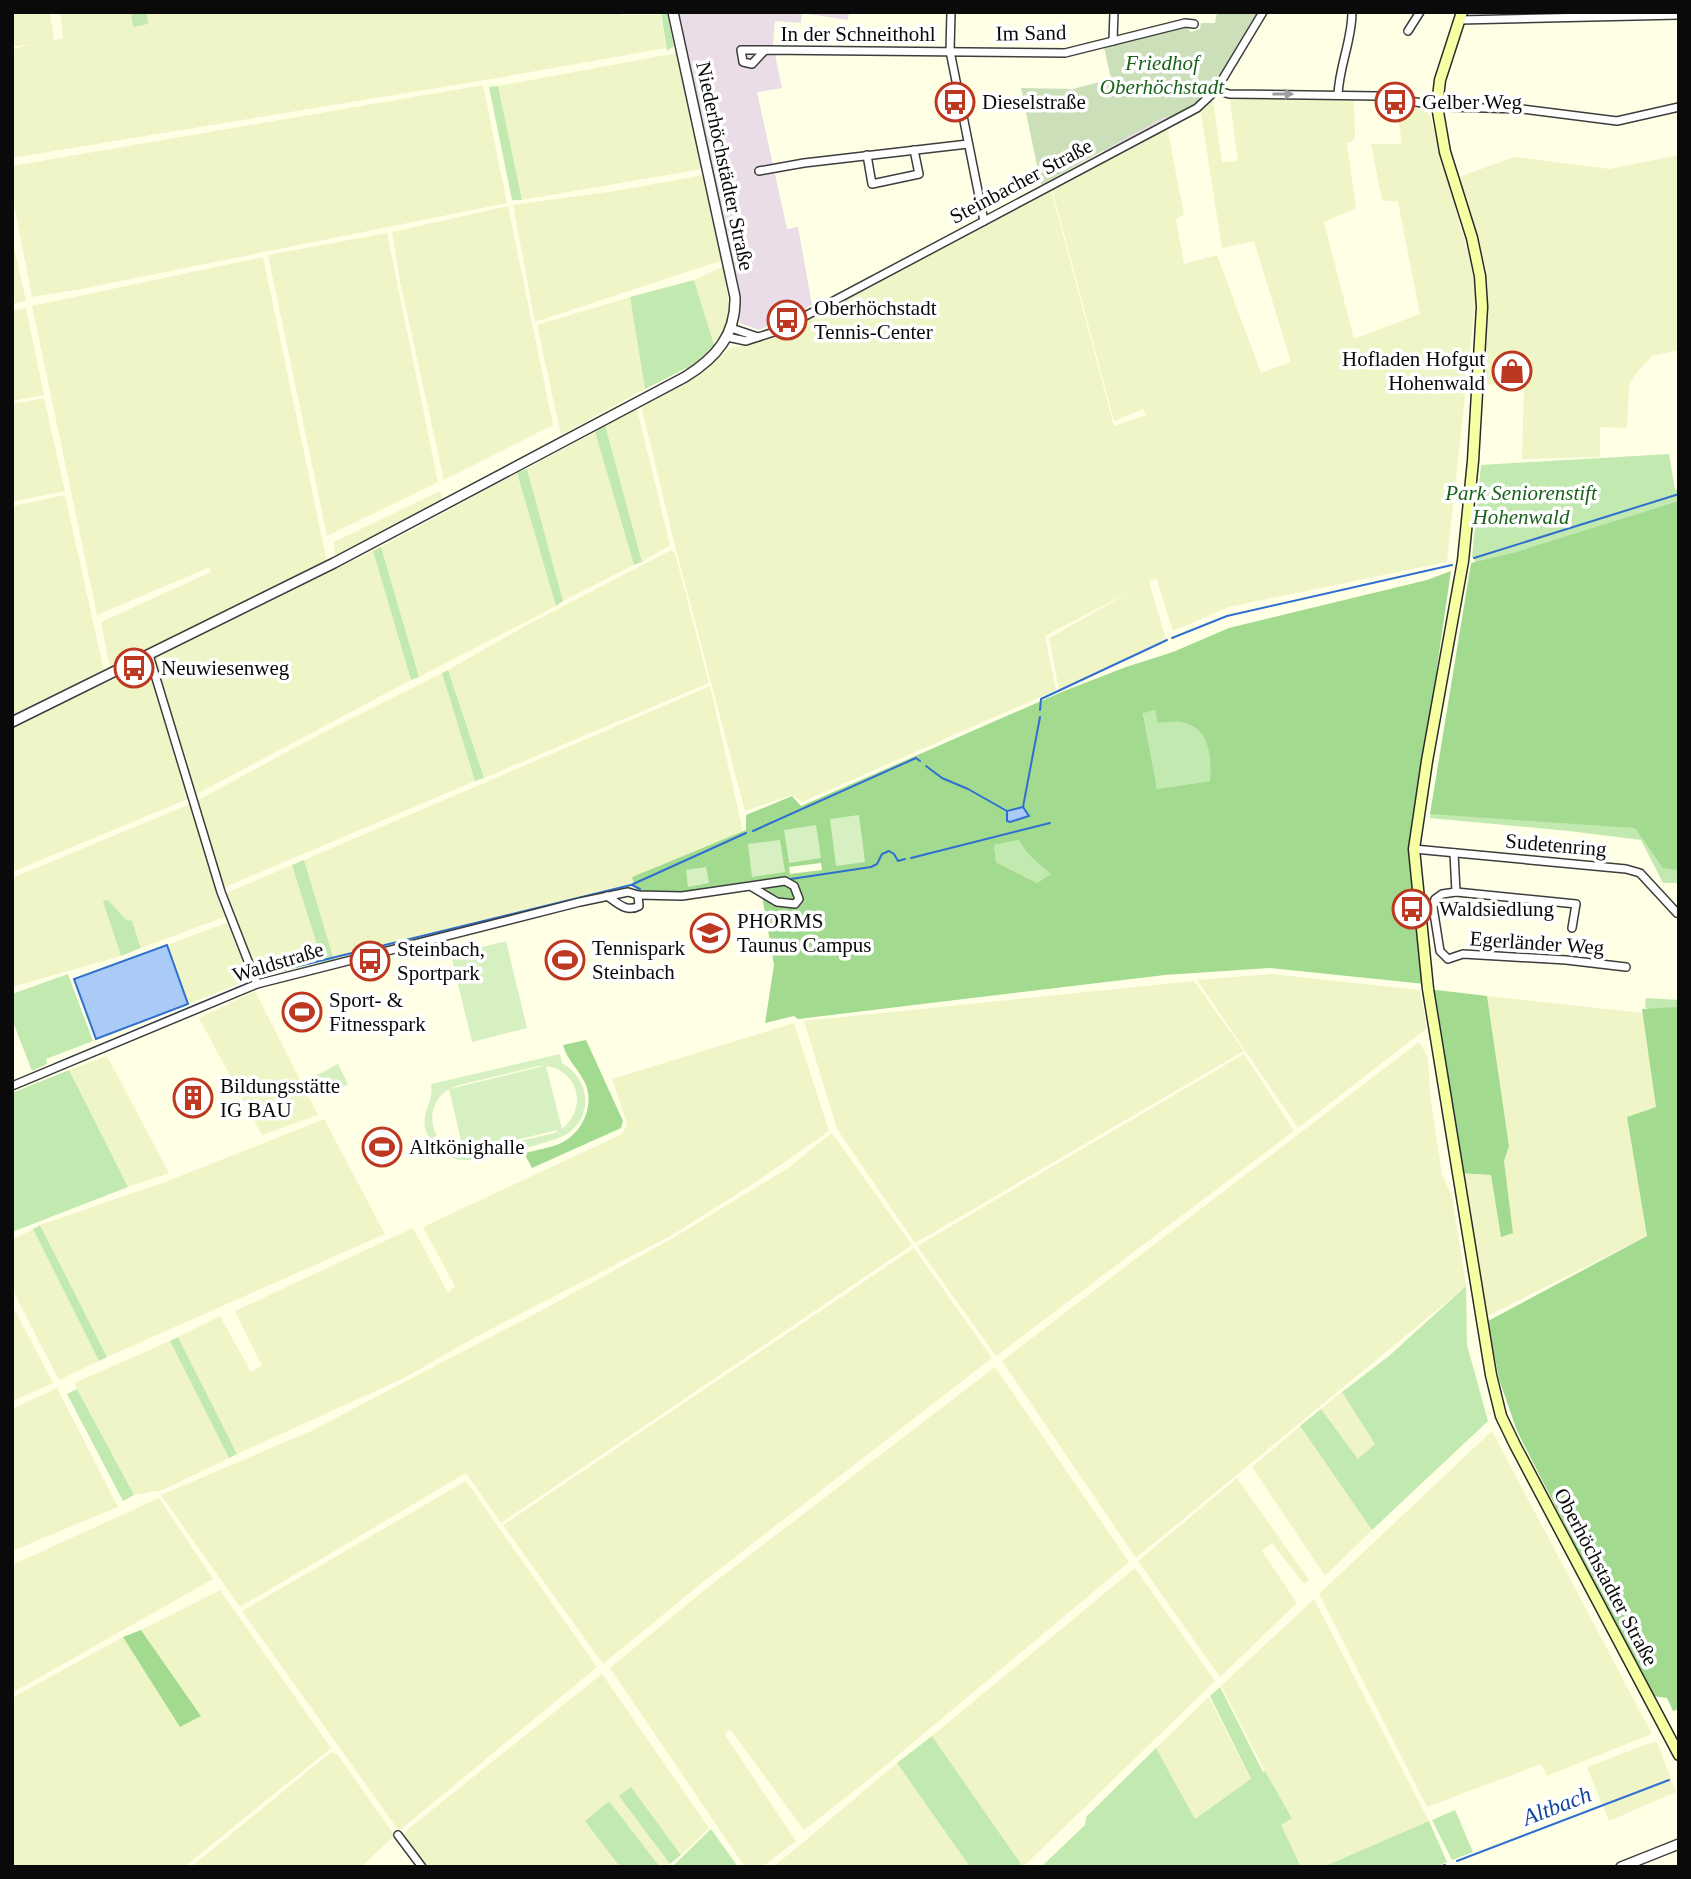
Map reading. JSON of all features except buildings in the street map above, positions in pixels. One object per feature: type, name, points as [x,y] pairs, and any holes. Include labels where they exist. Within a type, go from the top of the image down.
[{"type":"main road","name":"Oberhöchstadter Straße","points":[[1461,16],[1440,80],[1437,106],[1445,152],[1472,238],[1480,276],[1482,307],[1473,461],[1463,561],[1427,761],[1415,849],[1429,989],[1491,1375],[1502,1416],[1538,1490],[1679,1755]]},
{"type":"street","name":"Niederhöchstädter Straße","points":[[673,12],[733,286],[735,306],[729,332]]},
{"type":"street","points":[[951,12],[950,51],[984,220]]},
{"type":"street","points":[[1113,41],[1114,12]]},
{"type":"street","name":"Steinbacher Straße","points":[[729,332],[758,337],[777,331],[1197,108],[1216,90],[1263,12]]},
{"type":"street","points":[[1338,94],[1339,79],[1352,32],[1352,12]]},
{"type":"street","points":[[1408,31],[1420,12]]},
{"type":"street","points":[[1461,16],[1679,15]]},
{"type":"street","name":"Im Sand","points":[[950,51],[1065,53],[1185,23],[1194,24]]},
{"type":"street","name":"In der Schneithohl","points":[[765,50],[950,51]]},
{"type":"street","points":[[1216,90],[1229,94],[1338,94],[1396,98],[1437,106],[1522,109],[1617,121],[1679,107]]},
{"type":"street","points":[[759,171],[778,166],[968,144]]},
{"type":"street","points":[[867,155],[873,184],[919,174],[914,150]]},
{"type":"street","points":[[12,722],[334,563],[685,377],[711,359],[729,332]]},
{"type":"street","points":[[149,654],[221,892],[257,984]]},
{"type":"street","name":"Sudetenring","points":[[1415,849],[1626,869],[1640,873],[1678,914]]},
{"type":"street","points":[[1454,852],[1456,892],[1576,904],[1572,928]]},
{"type":"street","name":"Waldstraße","points":[[12,1086],[257,984],[606,896],[628,892],[638,895],[681,896],[785,881],[797,890],[799,899],[797,903],[783,905],[752,887]]},
{"type":"street","name":"Egerländer Weg","points":[[1456,892],[1442,894],[1435,899],[1433,907],[1440,951],[1448,959],[1463,954],[1566,960],[1626,967]]},
{"type":"street","name":"Waldstraße","points":[[606,896],[630,909],[639,906],[638,895]]},
{"type":"street","points":[[398,1835],[422,1867]]},
{"type":"street","points":[[1621,1867],[1679,1843]]},
{"type":"shaded area","points":[[678,12],[849,12],[848,20],[802,13],[801,23],[775,21],[773,45],[782,88],[757,92],[787,229],[798,227],[812,305],[759,330],[740,323]]},
{"type":"shaded area","points":[[1164,117],[1169,118],[1103,153],[1105,148]]},
{"type":"green space","points":[[12,12],[50,12],[54,40],[63,38],[60,12],[131,12],[133,26],[148,24],[147,12],[619,12],[620,15],[661,15],[666,48],[12,158],[12,49],[33,44],[12,47]]},
{"type":"green space","points":[[131,12],[147,12],[148,24],[133,27]]},
{"type":"green space","points":[[661,12],[667,12],[674,46],[667,51]]},
{"type":"green space","name":"Friedhof Oberhöchstadt","points":[[1217,12],[1257,12],[1211,89],[1193,105],[1169,118],[1164,117],[1041,185],[1021,88],[1073,89],[1111,79],[1104,47],[1186,27],[1191,32],[1200,29],[1201,23],[1215,23]]},
{"type":"green space","points":[[677,53],[702,169],[522,200],[498,86]]},
{"type":"green space","points":[[483,85],[507,203],[32,297],[12,195],[12,166]]},
{"type":"green space","points":[[498,86],[522,200],[512,200],[489,87]]},
{"type":"green space","points":[[1229,96],[1354,98],[1355,137],[1347,143],[1356,208],[1324,222],[1354,339],[1420,314],[1398,202],[1382,200],[1371,144],[1402,144],[1397,110],[1402,109],[1403,105],[1425,110],[1430,116],[1470,260],[1476,294],[1447,562],[1229,607],[1173,631],[1156,578],[1149,582],[1166,639],[1059,690],[1049,638],[1139,587],[1045,636],[1056,690],[802,802],[792,795],[745,811],[641,405],[706,369],[730,348],[760,342],[781,332],[1050,186],[1114,426],[1146,415],[1143,409],[1114,421],[1052,189],[1167,126],[1184,215],[1176,219],[1184,264],[1217,255],[1261,373],[1291,362],[1254,241],[1222,248],[1200,108],[1213,101],[1222,162],[1238,161]]},
{"type":"green space","points":[[1679,155],[1679,350],[1652,356],[1637,372],[1629,385],[1627,428],[1600,427],[1600,457],[1522,459],[1524,386],[1484,384],[1488,309],[1486,270],[1459,177],[1514,157],[1609,169]]},
{"type":"green space","points":[[704,175],[723,260],[535,322],[513,205]]},
{"type":"green space","points":[[508,206],[553,425],[444,480],[400,282],[392,232]]},
{"type":"green space","points":[[387,233],[438,482],[327,536],[268,255]]},
{"type":"green space","points":[[12,238],[26,301],[12,304]]},
{"type":"green space","points":[[263,257],[327,562],[110,669],[101,622],[211,572],[210,567],[97,615],[32,306]]},
{"type":"green space","points":[[724,266],[730,317],[714,345],[694,280]]},
{"type":"green space","points":[[694,280],[714,345],[698,362],[645,389],[630,297]]},
{"type":"green space","points":[[630,297],[645,389],[561,435],[537,325]]},
{"type":"green space","points":[[26,308],[44,395],[12,401],[12,311]]},
{"type":"green space","points":[[44,398],[65,491],[12,502],[12,404]]},
{"type":"green space","points":[[637,409],[670,545],[642,562],[605,425]]},
{"type":"green space","points":[[605,425],[642,562],[634,565],[595,432]]},
{"type":"green space","points":[[595,432],[634,565],[563,601],[527,469]]},
{"type":"green space","name":"Park Seniorenstift Hohenwald","points":[[1669,454],[1675,490],[1679,489],[1679,883],[1663,883],[1641,840],[1430,818],[1475,561],[1472,557],[1481,465]]},
{"type":"green space","points":[[527,469],[563,601],[556,606],[517,473]]},
{"type":"green space","points":[[517,473],[556,606],[419,677],[381,547]]},
{"type":"green space","points":[[440,491],[443,500],[335,557],[334,542]]},
{"type":"green space","points":[[65,495],[104,671],[12,716],[12,506]]},
{"type":"green space","points":[[1679,501],[1679,870],[1663,868],[1635,828],[1430,814],[1471,563],[1513,553]]},
{"type":"green space","points":[[381,547],[419,677],[411,680],[373,551]]},
{"type":"green space","points":[[671,550],[675,553],[709,683],[484,778],[448,670],[525,626]]},
{"type":"green space","points":[[373,551],[411,680],[193,796],[154,659]]},
{"type":"green space","points":[[1451,571],[1410,852],[1425,984],[1269,968],[1165,975],[798,1019],[794,1016],[765,1023],[774,965],[760,884],[673,895],[637,894],[632,877],[746,830],[746,815],[792,796],[801,806],[1064,691],[1173,652],[1229,628],[1427,580]],"holes":[[[1155,710],[1158,723],[1181,722],[1191,725],[1204,737],[1209,754],[1210,781],[1157,789],[1143,713]],[[1019,840],[1029,855],[1051,874],[1037,883],[996,862],[994,845]],[[821,863],[822,870],[790,874],[789,867]]]},
{"type":"green space","points":[[147,664],[188,799],[12,872],[12,727]]},
{"type":"green space","points":[[448,670],[484,778],[475,781],[442,673]]},
{"type":"green space","points":[[442,673],[475,781],[225,887],[196,801],[324,732]]},
{"type":"green space","points":[[710,686],[743,831],[632,877],[635,887],[398,942],[334,960],[304,860]]},
{"type":"green space","points":[[1156,710],[1158,723],[1181,722],[1191,725],[1204,737],[1209,754],[1210,781],[1157,789],[1143,712]]},
{"type":"green space","points":[[190,804],[227,916],[141,948],[132,921],[125,919],[109,901],[103,902],[121,956],[12,987],[12,878]]},
{"type":"green space","points":[[859,815],[865,862],[836,866],[830,819]]},
{"type":"green space","points":[[816,825],[821,858],[789,863],[784,830]]},
{"type":"green space","points":[[780,840],[785,872],[752,877],[748,844]]},
{"type":"green space","points":[[1019,840],[1029,855],[1052,874],[1037,883],[996,862],[994,845]]},
{"type":"green space","points":[[304,860],[334,960],[323,964],[292,865]]},
{"type":"green space","points":[[292,865],[323,964],[258,977],[224,894]]},
{"type":"green space","points":[[706,867],[709,883],[688,887],[686,870]]},
{"type":"green space","points":[[105,900],[125,919],[132,921],[141,948],[121,956],[103,902]]},
{"type":"green space","points":[[229,922],[251,979],[188,1004],[167,945]]},
{"type":"green space","points":[[506,941],[527,1028],[472,1042],[451,955]]},
{"type":"green space","points":[[68,974],[93,1041],[46,1059],[47,1064],[32,1071],[12,1019],[12,994]]},
{"type":"green space","points":[[1271,974],[1420,990],[1427,1028],[1298,1128],[1197,980]]},
{"type":"green space","points":[[1194,981],[1244,1051],[915,1243],[837,1129],[804,1021]]},
{"type":"green space","points":[[1428,989],[1487,996],[1509,1146],[1504,1161],[1513,1233],[1501,1237],[1491,1175],[1458,1173]]},
{"type":"green space","points":[[255,991],[318,1115],[262,1135],[199,1018]]},
{"type":"green space","points":[[1487,996],[1643,1013],[1656,1107],[1627,1117],[1647,1236],[1482,1319],[1458,1173],[1491,1175],[1501,1236],[1513,1233],[1504,1161],[1509,1146]]},
{"type":"green space","points":[[1646,998],[1679,1000],[1679,1028],[1645,1007]]},
{"type":"green space","points":[[1679,1007],[1679,1709],[1673,1711],[1667,1698],[1652,1696],[1517,1431],[1499,1379],[1488,1321],[1647,1236],[1627,1117],[1656,1107],[1642,1009]]},
{"type":"green space","points":[[794,1023],[829,1131],[756,1182],[672,1235],[474,1338],[404,1378],[237,1454],[178,1337],[220,1316],[251,1372],[262,1366],[235,1311],[413,1228],[448,1293],[455,1286],[423,1227],[622,1134],[627,1124],[612,1079]]},
{"type":"green space","points":[[586,1040],[623,1121],[621,1128],[532,1168],[524,1153],[561,1143],[575,1132],[585,1117],[588,1091],[563,1045]]},
{"type":"green space","points":[[1419,1042],[1428,1058],[1430,1094],[1442,1175],[1452,1196],[1466,1286],[1136,1558],[1002,1361]]},
{"type":"green space","points":[[560,1054],[562,1063],[578,1078],[583,1087],[585,1107],[576,1126],[560,1137],[499,1155],[470,1160],[458,1159],[440,1151],[425,1127],[431,1084]],"holes":[[[539,1066],[544,1066],[450,1089]],[[546,1066],[566,1075],[576,1092],[575,1111],[562,1129]],[[449,1089],[464,1153],[453,1150],[437,1136],[432,1116],[440,1097]],[[558,1130],[555,1133],[465,1152]]]},
{"type":"green space","points":[[1244,1054],[1294,1131],[996,1356],[917,1246]]},
{"type":"green space","points":[[107,1056],[169,1173],[128,1187],[69,1070]]},
{"type":"green space","points":[[338,1064],[348,1084],[323,1097],[313,1077]]},
{"type":"green space","points":[[69,1070],[128,1187],[12,1232],[12,1093]]},
{"type":"green space","points":[[324,1119],[385,1234],[107,1357],[40,1225],[165,1182]]},
{"type":"green space","points":[[832,1133],[912,1245],[501,1523],[466,1473],[240,1607],[161,1495],[311,1431],[546,1308],[673,1238],[788,1168]]},
{"type":"green space","points":[[40,1225],[107,1357],[99,1361],[33,1229]]},
{"type":"green space","points":[[33,1229],[99,1361],[59,1380],[12,1289],[12,1240]]},
{"type":"green space","points":[[914,1248],[992,1358],[703,1582],[603,1664],[503,1525]]},
{"type":"green space","points":[[1466,1286],[1467,1345],[1488,1421],[1372,1530],[1300,1426],[1321,1409],[1358,1459],[1375,1444],[1342,1392],[1389,1356]]},
{"type":"green space","points":[[12,1305],[53,1383],[12,1401]]},
{"type":"green space","points":[[178,1337],[237,1454],[229,1458],[170,1341]]},
{"type":"green space","points":[[170,1341],[229,1458],[163,1490],[134,1495],[74,1383]]},
{"type":"green space","points":[[995,1367],[1129,1562],[873,1776],[804,1830],[730,1729],[725,1735],[796,1841],[762,1867],[745,1867],[610,1668],[712,1584]]},
{"type":"green space","points":[[57,1388],[118,1507],[12,1551],[12,1409]]},
{"type":"green space","points":[[77,1389],[134,1495],[123,1501],[67,1394]]},
{"type":"green space","points":[[1342,1392],[1375,1444],[1358,1459],[1321,1409]]},
{"type":"green space","points":[[1300,1426],[1372,1530],[1325,1576],[1252,1467]]},
{"type":"green space","points":[[1492,1431],[1652,1734],[1547,1776],[1541,1764],[1427,1807],[1319,1594]]},
{"type":"green space","points":[[1237,1478],[1309,1580],[1304,1584],[1272,1543],[1262,1551],[1297,1603],[1220,1677],[1138,1561]]},
{"type":"green space","points":[[466,1481],[597,1667],[399,1831],[242,1611]]},
{"type":"green space","points":[[159,1498],[213,1579],[12,1693],[12,1565]]},
{"type":"green space","points":[[1135,1568],[1215,1681],[1023,1867],[932,1736]]},
{"type":"green space","points":[[220,1590],[331,1748],[184,1867],[12,1867],[12,1698],[123,1637],[181,1727],[201,1715],[141,1630]]},
{"type":"green space","points":[[1314,1599],[1429,1821],[1323,1867],[1301,1867],[1281,1825],[1292,1817],[1221,1686]]},
{"type":"green space","points":[[141,1630],[201,1716],[180,1727],[123,1637]]},
{"type":"green space","points":[[602,1674],[709,1828],[681,1855],[631,1787],[670,1864],[668,1867],[660,1867],[609,1801],[585,1821],[620,1867],[427,1867],[404,1836],[407,1830]]},
{"type":"green space","points":[[1220,1687],[1263,1772],[1265,1771],[1292,1818],[1281,1825],[1301,1867],[1041,1867],[1085,1825],[1086,1817],[1156,1748],[1195,1819],[1251,1779],[1210,1696]]},
{"type":"green space","points":[[1209,1697],[1251,1780],[1195,1819],[1156,1748]]},
{"type":"green space","points":[[932,1736],[1023,1867],[970,1867],[897,1763]]},
{"type":"green space","points":[[1657,1742],[1676,1792],[1609,1821],[1587,1767]]},
{"type":"green space","points":[[331,1752],[337,1754],[393,1833],[393,1837],[361,1867],[191,1867]]},
{"type":"green space","points":[[897,1763],[970,1867],[773,1867],[800,1845]]},
{"type":"green space","points":[[631,1787],[681,1855],[670,1864],[619,1796]]},
{"type":"green space","points":[[609,1801],[660,1867],[620,1867],[585,1821]]},
{"type":"green space","points":[[1455,1810],[1473,1852],[1452,1860],[1432,1820]]},
{"type":"green space","points":[[1429,1821],[1447,1862],[1435,1867],[1323,1867]]},
{"type":"green space","points":[[711,1829],[738,1867],[672,1867],[676,1863]]},
{"type":"water","points":[[1023,807],[1029,816],[1007,821],[1007,811]]},
{"type":"water","points":[[167,945],[188,1004],[96,1039],[74,979]]},
{"type":"waterway","points":[[1474,558],[1679,494]]},
{"type":"waterway","points":[[1172,638],[1227,616],[1452,565]]},
{"type":"waterway","points":[[1040,710],[1041,699],[1167,640]]},
{"type":"waterway","points":[[1023,807],[1040,717]]},
{"type":"waterway","points":[[753,831],[916,758],[920,761]]},
{"type":"waterway","points":[[926,766],[942,778],[1007,811]]},
{"type":"waterway","points":[[911,858],[1050,823]]},
{"type":"waterway","points":[[266,974],[631,885],[746,833]]},
{"type":"waterway","points":[[791,879],[871,867],[877,864],[882,854],[889,851],[898,861],[905,859]]},
{"type":"waterway","points":[[632,885],[640,889]]},
{"type":"waterway","points":[[55,1064],[251,982]]},
{"type":"waterway","name":"Altbach","points":[[1457,1861],[1669,1780]]},
{"type":"waterway","name":"Altbach","points":[[1440,1867],[1445,1865]]},
{"type":"place","name":"Dieselstraße","points":[[955,102]]},
{"type":"place","name":"Gelber Weg","points":[[1395,102]]},
{"type":"place","name":"Oberhöchstadt Tennis-Center","points":[[787,320]]},
{"type":"place","name":"Hofladen Hofgut Hohenwald","points":[[1512,371]]},
{"type":"place","name":"Neuwiesenweg","points":[[134,668]]},
{"type":"place","name":"Waldsiedlung","points":[[1412,909]]},
{"type":"place","name":"PHORMS Taunus Campus","points":[[710,933]]},
{"type":"place","name":"Tennispark Steinbach","points":[[565,960]]},
{"type":"place","name":"Steinbach, Sportpark","points":[[370,961]]},
{"type":"place","name":"Sport- & Fitnesspark","points":[[302,1012]]},
{"type":"place","name":"Bildungsstätte IG BAU","points":[[193,1098]]},
{"type":"place","name":"Altkönighalle","points":[[382,1147]]}]
